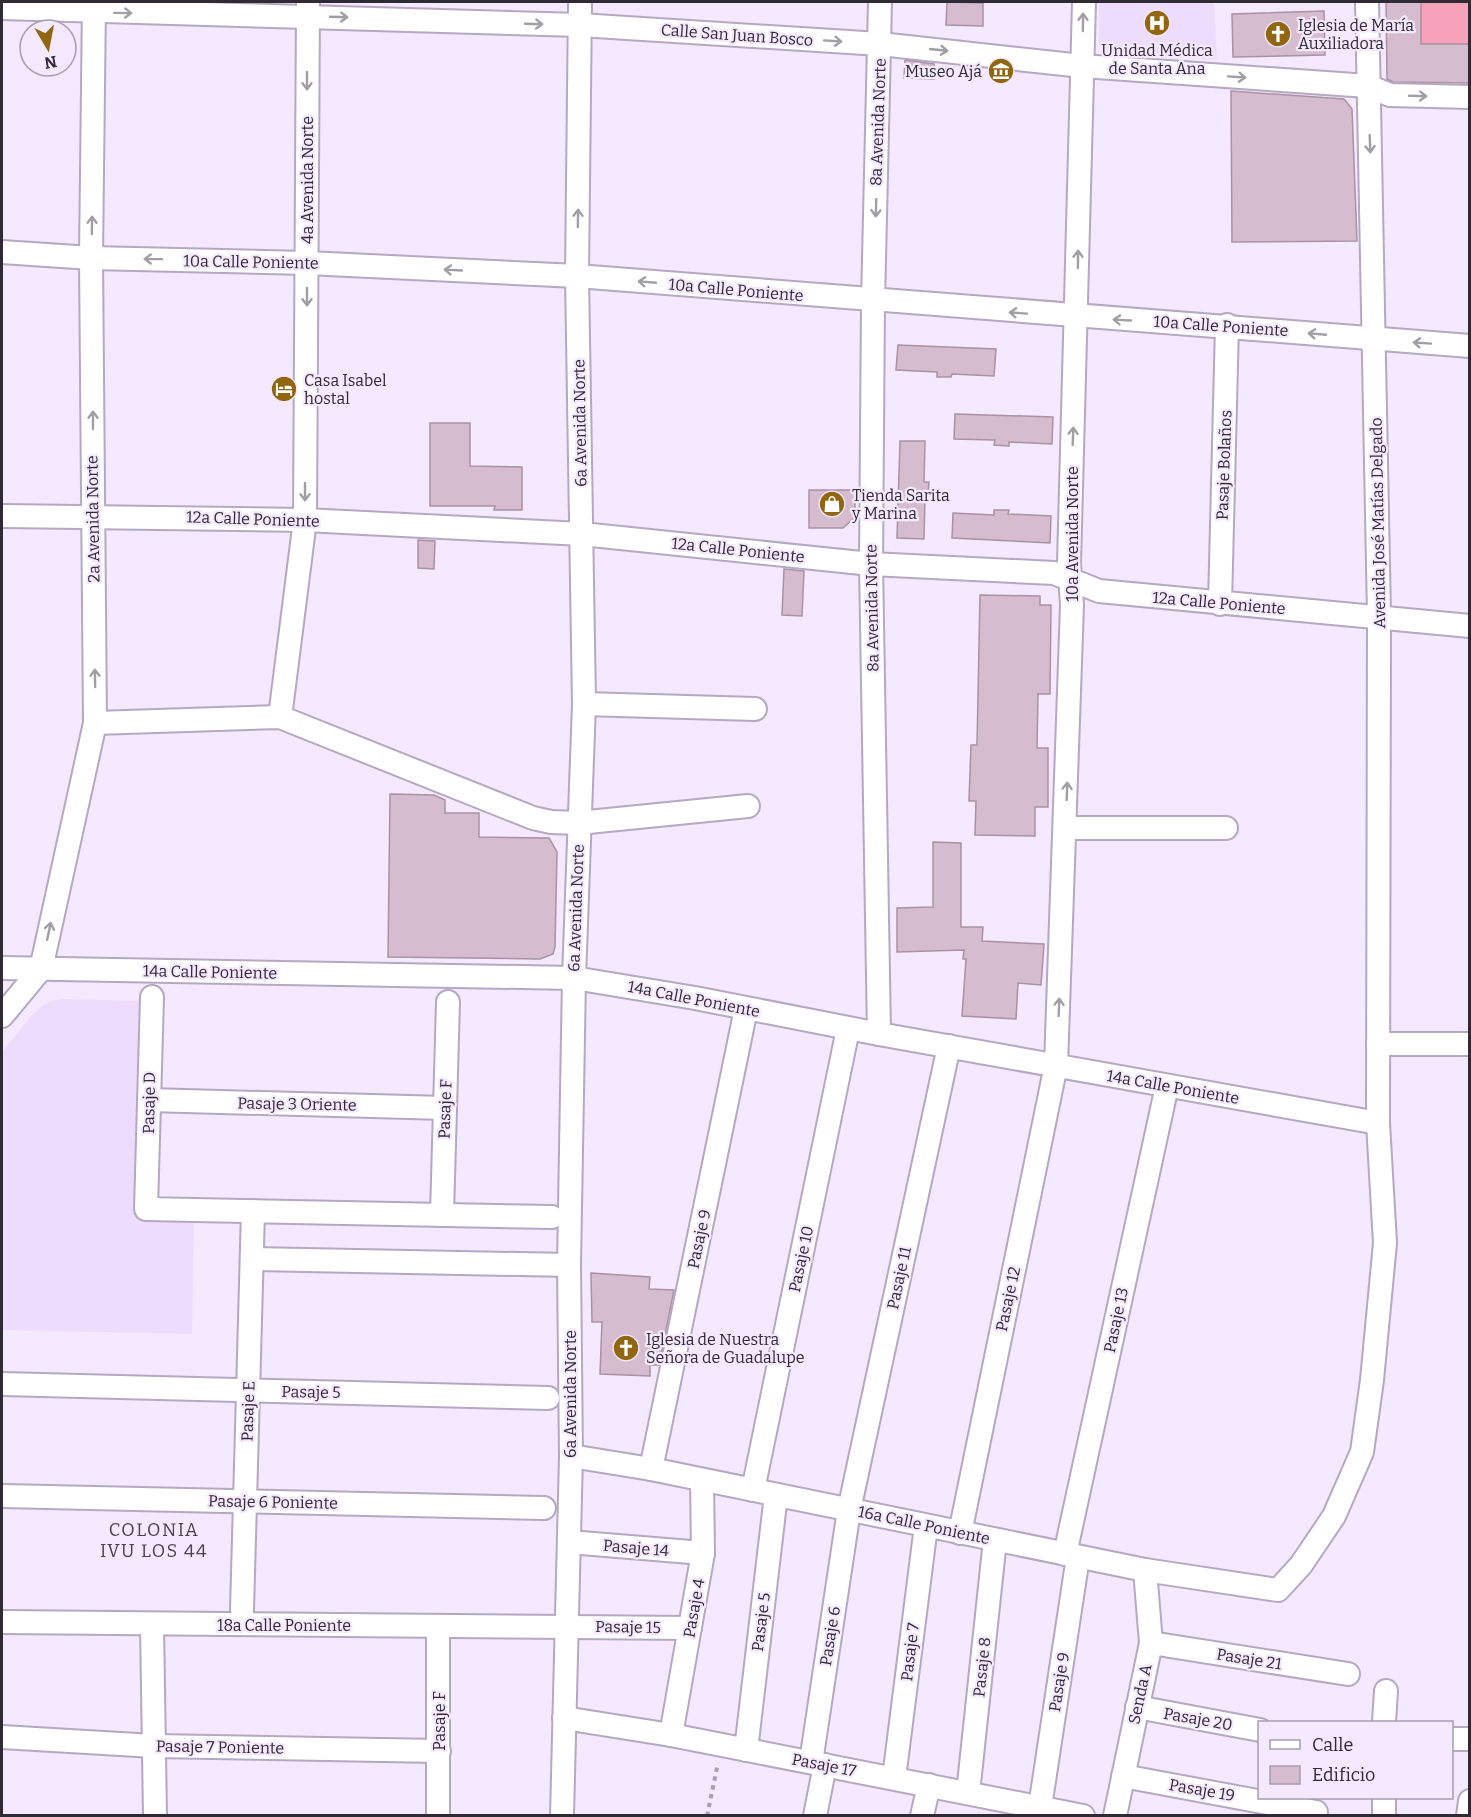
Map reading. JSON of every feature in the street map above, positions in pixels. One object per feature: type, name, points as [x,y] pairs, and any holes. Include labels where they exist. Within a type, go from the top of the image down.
[{"type":"street","name":"6a Avenida Norte","points":[[562,1815],[571,1456],[569,1266],[574,978],[584,704],[577,276],[580,2]]},
{"type":"street","name":"8a Avenida Norte","points":[[879,1034],[871,564],[873,302],[880,2]]},
{"type":"street","name":"10a Avenida Norte","points":[[1056,1065],[1072,605],[1070,579],[1084,2]]},
{"type":"street","name":"Avenida José Matías Delgado","points":[[1278,1590],[1301,1565],[1334,1516],[1362,1452],[1372,1380],[1385,1244],[1378,1124],[1379,616],[1375,339],[1366,2]]},
{"type":"street","name":"2a Avenida Norte","points":[[2,1016],[41,969],[95,723],[91,258],[94,7]]},
{"type":"street","name":"Calle San Juan Bosco","points":[[2,8],[308,9],[580,25],[880,44],[1082,66],[1368,86],[1390,95],[1470,97]]},
{"type":"street","name":"4a Avenida Norte","points":[[280,717],[305,520],[308,9]]},
{"type":"street","name":"10a Calle Poniente","points":[[2,252],[91,258],[307,262],[577,276],[873,302],[1227,325],[1470,346]]},
{"type":"street","name":"Pasaje Bolaños","points":[[1220,604],[1227,325]]},
{"type":"street","name":"12a Calle Poniente","points":[[2,516],[305,520],[582,534],[871,564],[1054,573],[1099,591],[1470,626]]},
{"type":"street","points":[[584,704],[755,708]]},
{"type":"street","points":[[95,723],[280,717],[533,818],[578,823],[748,806]]},
{"type":"street","points":[[1066,828],[1226,828]]},
{"type":"street","name":"14a Calle Poniente","points":[[2,968],[574,978],[1378,1124]]},
{"type":"street","name":"Pasaje D","points":[[152,997],[146,1209],[253,1211]]},
{"type":"street","name":"Pasaje F","points":[[442,1215],[448,1002]]},
{"type":"street","name":"Pasaje 9","points":[[651,1469],[747,1009]]},
{"type":"street","name":"Pasaje 10","points":[[753,1490],[848,1029]]},
{"type":"street","points":[[1378,1044],[1470,1044]]},
{"type":"street","name":"Pasaje 11","points":[[849,1510],[949,1046]]},
{"type":"street","name":"Pasaje 12","points":[[960,1533],[1056,1065]]},
{"type":"street","name":"Pasaje 13","points":[[1071,1556],[1167,1086]]},
{"type":"street","name":"Pasaje 3 Oriente","points":[[149,1101],[445,1108]]},
{"type":"street","points":[[253,1211],[552,1217]]},
{"type":"street","name":"Pasaje E","points":[[242,1611],[253,1211]]},
{"type":"street","points":[[252,1259],[569,1266]]},
{"type":"street","name":"Pasaje 5","points":[[2,1384],[548,1398]]},
{"type":"street","name":"16a Calle Poniente","points":[[571,1456],[651,1469],[1071,1556],[1145,1570],[1278,1590]]},
{"type":"street","name":"Pasaje 4","points":[[671,1735],[704,1554],[702,1480]]},
{"type":"street","name":"Pasaje 5","points":[[746,1750],[776,1495]]},
{"type":"street","name":"Pasaje 6 Poniente","points":[[2,1496],[544,1508]]},
{"type":"street","name":"Pasaje 6","points":[[818,1764],[849,1510]]},
{"type":"street","name":"Pasaje 7","points":[[894,1778],[927,1526]]},
{"type":"street","name":"Pasaje 8","points":[[968,1793],[995,1540]]},
{"type":"street","name":"Pasaje 14","points":[[569,1542],[704,1554]]},
{"type":"street","name":"Pasaje 9","points":[[1031,1809],[1071,1556]]},
{"type":"street","name":"Senda A","points":[[1115,1815],[1150,1643],[1145,1570]]},
{"type":"street","name":"18a Calle Poniente","points":[[2,1622],[567,1626]]},
{"type":"street","points":[[152,1624],[155,1815]]},
{"type":"street","name":"Pasaje F","points":[[438,1626],[438,1815]]},
{"type":"street","name":"Pasaje 15","points":[[567,1626],[690,1628]]},
{"type":"street","name":"Pasaje 21","points":[[1150,1643],[1348,1674]]},
{"type":"street","points":[[1384,1721],[1386,1690]]},
{"type":"street","name":"Pasaje 20","points":[[1137,1707],[1258,1730]]},
{"type":"street","name":"Pasaje 17","points":[[564,1718],[671,1735],[894,1778],[1031,1809],[1083,1815]]},
{"type":"street","name":"Pasaje 7 Poniente","points":[[2,1737],[154,1746],[439,1751]]},
{"type":"street","points":[[1453,1739],[1470,1739]]},
{"type":"street","points":[[814,1815],[818,1764]]},
{"type":"street","name":"Pasaje 19","points":[[1123,1776],[1317,1812]]},
{"type":"street","points":[[922,1815],[929,1785]]},
{"type":"street","points":[[1384,1799],[1384,1815]]},
{"type":"street","points":[[1468,1815],[1470,1801]]},
{"type":"path","points":[[707,1815],[722,1745]]},
{"type":"shaded area","name":"Unidad Médica de Santa Ana","points":[[1099,2],[1214,2],[1217,60],[1103,52],[1099,45]]},
{"type":"shaded area","points":[[1421,2],[1469,2],[1469,44],[1421,44]]},
{"type":"shaded area","points":[[61,999],[147,1001],[142,1220],[194,1221],[192,1334],[2,1330],[2,1052],[34,1013],[48,1002]]},
{"type":"building","points":[[947,2],[983,3],[983,26],[946,25]]},
{"type":"building","points":[[1386,2],[1421,2],[1421,44],[1470,44],[1470,83],[1393,82],[1387,79]]},
{"type":"building","name":"Iglesia de María Auxiliadora","points":[[1324,11],[1325,55],[1233,57],[1232,14]]},
{"type":"building","points":[[905,60],[934,64],[934,79],[904,78]]},
{"type":"building","points":[[1231,91],[1344,99],[1352,109],[1357,241],[1232,242]]},
{"type":"building","points":[[898,345],[996,349],[994,376],[952,374],[951,377],[937,377],[937,372],[896,370]]},
{"type":"building","points":[[955,414],[1053,417],[1052,444],[1009,442],[1009,446],[994,445],[995,440],[954,439]]},
{"type":"building","points":[[430,423],[470,423],[470,466],[522,467],[522,510],[494,510],[495,506],[430,506]]},
{"type":"building","points":[[900,441],[925,441],[924,482],[929,482],[928,496],[925,496],[924,539],[897,538]]},
{"type":"building","name":"Tienda Sarita y Marina","points":[[809,490],[855,490],[855,517],[843,528],[809,528]]},
{"type":"building","points":[[994,510],[1009,510],[1008,514],[1051,516],[1050,543],[952,538],[953,513],[994,515]]},
{"type":"building","points":[[418,540],[435,541],[434,569],[418,568]]},
{"type":"building","points":[[784,569],[804,571],[802,616],[782,615]]},
{"type":"building","points":[[980,595],[1040,596],[1040,605],[1051,605],[1050,694],[1038,694],[1037,748],[1048,748],[1048,807],[1035,807],[1035,836],[975,835],[976,801],[969,801],[971,745],[977,745]]},
{"type":"building","points":[[390,794],[434,795],[445,800],[445,813],[479,813],[479,837],[549,838],[557,852],[553,954],[540,959],[388,957]]},
{"type":"building","points":[[933,842],[961,843],[961,927],[983,927],[982,941],[1044,944],[1041,985],[1018,983],[1016,1019],[962,1016],[966,959],[963,959],[964,950],[897,952],[897,908],[933,907]]},
{"type":"building","name":"Iglesia de Nuestra Señora de Guadalupe","points":[[591,1273],[650,1277],[649,1289],[674,1290],[659,1365],[650,1365],[650,1376],[600,1374],[602,1322],[592,1322]]},
{"type":"place","name":"Unidad Médica de Santa Ana","points":[[1157,23]]},
{"type":"place","name":"Iglesia de María Auxiliadora","points":[[1278,34]]},
{"type":"place","name":"Museo Ajá","points":[[1001,71]]},
{"type":"place","name":"Casa Isabel hostal","points":[[284,389]]},
{"type":"place","name":"Tienda Sarita y Marina","points":[[832,504]]},
{"type":"place","name":"Iglesia de Nuestra Señora de Guadalupe","points":[[626,1348]]},
{"type":"district","name":"COLONIA IVU LOS 44","points":[[154,1540]]}]
